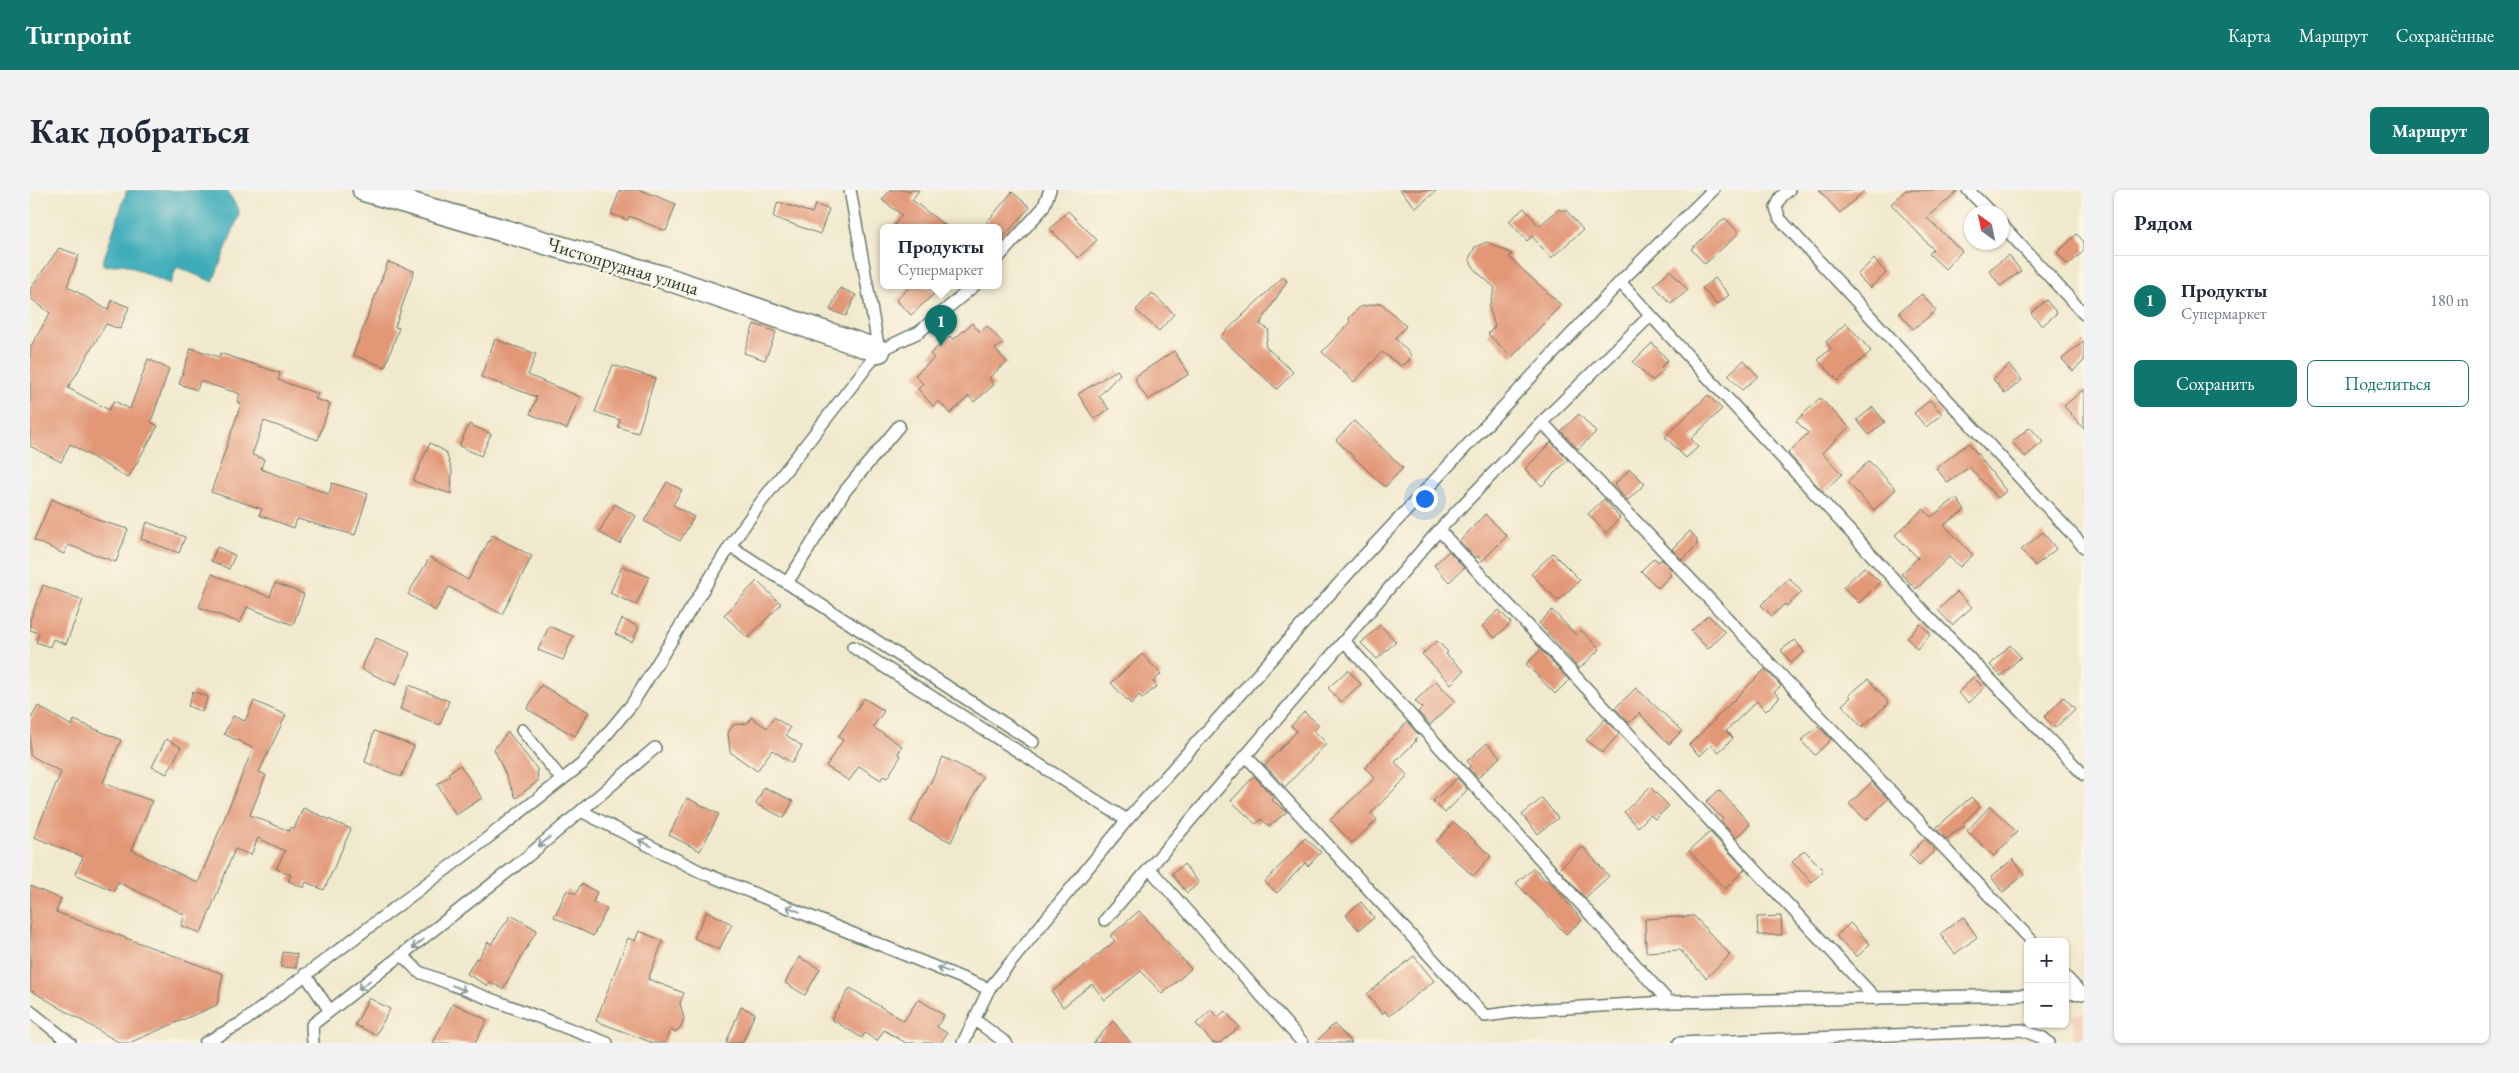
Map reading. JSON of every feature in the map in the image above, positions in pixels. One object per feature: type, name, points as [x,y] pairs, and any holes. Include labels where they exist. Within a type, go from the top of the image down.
[{"type":"street","name":"Чистопрудная улица","points":[[364,190],[662,277],[879,351]]},
{"type":"lane","points":[[850,190],[879,351]]},
{"type":"lane","points":[[1002,254],[1044,208],[1050,190]]},
{"type":"lane","points":[[963,1043],[989,989],[1127,820],[1363,557],[1620,282],[1713,190]]},
{"type":"lane","points":[[1788,190],[1781,197],[1776,208],[1780,220],[2084,546]]},
{"type":"lane","points":[[1968,190],[1983,205]]},
{"type":"lane","points":[[2009,233],[2084,314]]},
{"type":"lane","points":[[1620,282],[1925,613],[2084,775]]},
{"type":"lane","points":[[205,1043],[244,1022],[305,974],[481,843],[582,764],[632,704],[730,546],[761,502],[879,351],[919,332],[970,289]]},
{"type":"lane","points":[[1105,920],[1439,530],[1542,422],[1650,316]]},
{"type":"lane","points":[[1542,422],[2029,938]]},
{"type":"lane","points":[[787,583],[846,491],[899,426]]},
{"type":"lane","points":[[1439,530],[1876,999]]},
{"type":"lane","points":[[730,546],[1032,742]]},
{"type":"lane","points":[[1344,641],[1669,1002]]},
{"type":"lane","points":[[853,647],[1127,820]]},
{"type":"lane","points":[[522,730],[562,780]]},
{"type":"lane","points":[[313,1043],[312,1025],[403,956],[528,856],[655,748]]},
{"type":"lane","points":[[1246,756],[1485,1016],[1530,1010],[1669,1002],[2024,995]]},
{"type":"lane","points":[[581,810],[701,872],[989,989]]},
{"type":"lane","points":[[1150,869],[1303,1043]]},
{"type":"lane","points":[[403,956],[418,972],[607,1043]]},
{"type":"lane","points":[[305,974],[330,1011]]},
{"type":"lane","points":[[2069,980],[2083,994]]},
{"type":"lane","points":[[2069,994],[2083,994]]},
{"type":"lane","points":[[30,1011],[70,1043]]},
{"type":"lane","points":[[975,1020],[1006,1043]]},
{"type":"lane","points":[[1679,1043],[2022,1030],[2043,1038],[2049,1043]]},
{"type":"shaded area","points":[[2084,1013],[2084,1043],[2075,1043],[2072,1014]]},
{"type":"water","points":[[127,190],[227,191],[239,210],[239,215],[213,282],[177,267],[170,284],[124,264],[107,266],[102,264]]},
{"type":"building","points":[[620,190],[641,190],[676,204],[666,231],[629,216],[628,220],[611,214]]},
{"type":"building","points":[[890,190],[919,190],[912,200],[943,224],[895,224],[902,215],[882,200]]},
{"type":"building","points":[[1400,190],[1437,190],[1416,208]]},
{"type":"building","points":[[1819,190],[1865,190],[1840,213]]},
{"type":"building","points":[[1906,190],[1959,190],[1927,218],[1962,251],[1945,269],[1929,254],[1933,249],[1891,204]]},
{"type":"building","points":[[1012,192],[1030,207],[1002,238],[1002,224],[985,224]]},
{"type":"building","points":[[778,202],[812,213],[815,205],[829,209],[820,234],[773,217]]},
{"type":"building","points":[[1524,208],[1539,226],[1559,209],[1562,211],[1565,209],[1583,230],[1551,258],[1532,236],[1527,241],[1509,221]]},
{"type":"building","points":[[1068,211],[1097,240],[1078,258],[1050,229]]},
{"type":"building","points":[[1725,218],[1739,233],[1705,264],[1691,249]]},
{"type":"building","points":[[2077,234],[2084,242],[2084,251],[2068,265],[2057,253]]},
{"type":"building","points":[[1487,242],[1512,254],[1509,257],[1561,305],[1512,357],[1488,334],[1495,326],[1489,307],[1495,288],[1476,271],[1469,259],[1475,247]]},
{"type":"building","points":[[59,248],[79,255],[67,286],[108,310],[112,300],[129,307],[120,329],[106,324],[68,388],[109,410],[114,401],[130,409],[148,359],[169,369],[151,422],[158,426],[128,478],[70,444],[61,462],[30,446],[30,348],[50,313],[30,298],[30,289]]},
{"type":"building","points":[[2009,255],[2021,271],[2000,286],[1989,270]]},
{"type":"building","points":[[1874,259],[1886,273],[1870,288],[1857,275]]},
{"type":"building","points":[[388,262],[414,271],[395,327],[399,328],[385,367],[353,355]]},
{"type":"building","points":[[1670,270],[1688,290],[1671,304],[1654,285]]},
{"type":"building","points":[[1283,277],[1287,281],[1260,324],[1269,330],[1265,346],[1293,372],[1277,389],[1220,337]]},
{"type":"building","points":[[1715,278],[1729,295],[1717,305],[1702,288]]},
{"type":"building","points":[[840,288],[856,295],[846,316],[830,310]]},
{"type":"building","points":[[908,289],[930,289],[934,294],[911,315],[896,300]]},
{"type":"building","points":[[1152,293],[1174,314],[1159,331],[1136,310]]},
{"type":"building","points":[[1922,294],[1936,311],[1913,329],[1899,312]]},
{"type":"building","points":[[2046,300],[2057,313],[2042,326],[2031,313]]},
{"type":"building","points":[[1381,303],[1406,326],[1395,338],[1411,355],[1408,362],[1401,366],[1382,352],[1354,382],[1322,352],[1350,322],[1349,318],[1360,307]]},
{"type":"building","points":[[972,323],[980,332],[987,326],[1003,343],[995,349],[1007,362],[989,378],[994,385],[974,402],[969,396],[950,414],[939,401],[933,406],[918,389],[923,384],[915,375],[934,358],[930,354],[950,336],[953,340]]},
{"type":"building","points":[[1846,323],[1871,351],[1838,381],[1818,360],[1831,348],[1826,342]]},
{"type":"building","points":[[754,324],[776,332],[765,360],[744,353]]},
{"type":"building","points":[[495,339],[536,354],[528,375],[580,397],[567,429],[530,414],[537,397],[481,377]]},
{"type":"building","points":[[2084,341],[2084,361],[2073,371],[2062,359]]},
{"type":"building","points":[[1652,343],[1668,360],[1661,367],[1664,370],[1652,381],[1633,362]]},
{"type":"building","points":[[191,348],[219,357],[220,353],[280,373],[278,380],[318,394],[315,399],[330,404],[318,440],[264,421],[252,455],[264,459],[261,469],[329,494],[332,483],[368,494],[355,535],[297,519],[294,528],[259,515],[262,509],[211,492],[241,404],[237,402],[240,394],[200,381],[197,390],[179,384]]},
{"type":"building","points":[[1174,351],[1189,374],[1148,400],[1136,382],[1136,376]]},
{"type":"building","points":[[1744,360],[1758,376],[1742,390],[1728,375]]},
{"type":"building","points":[[613,365],[655,378],[638,433],[618,427],[620,420],[595,412]]},
{"type":"building","points":[[2009,365],[2022,380],[2005,394],[1993,379]]},
{"type":"building","points":[[1117,370],[1120,374],[1099,396],[1109,409],[1094,419],[1078,394]]},
{"type":"building","points":[[2084,389],[2084,429],[2064,406]]},
{"type":"building","points":[[1708,395],[1722,409],[1691,439],[1698,447],[1686,458],[1665,437]]},
{"type":"building","points":[[1820,398],[1849,427],[1822,453],[1842,474],[1823,492],[1788,453],[1808,433],[1796,421]]},
{"type":"building","points":[[1930,400],[1942,414],[1926,427],[1914,413]]},
{"type":"building","points":[[1873,407],[1885,422],[1869,435],[1857,420]]},
{"type":"building","points":[[1579,414],[1596,432],[1578,449],[1561,431]]},
{"type":"building","points":[[1354,421],[1403,468],[1385,487],[1336,440]]},
{"type":"building","points":[[469,424],[491,434],[481,456],[459,446]]},
{"type":"building","points":[[2030,427],[2043,442],[2025,457],[2012,442]]},
{"type":"building","points":[[1551,442],[1568,460],[1542,486],[1525,469]]},
{"type":"building","points":[[430,443],[446,452],[452,471],[451,494],[413,481]]},
{"type":"building","points":[[1969,443],[2006,491],[1998,498],[1969,467],[1948,483],[1936,468]]},
{"type":"building","points":[[1869,461],[1896,489],[1874,510],[1847,482]]},
{"type":"building","points":[[1630,469],[1645,484],[1627,501],[1614,485]]},
{"type":"building","points":[[667,482],[682,490],[673,505],[694,517],[680,541],[644,521]]},
{"type":"building","points":[[1956,498],[1965,510],[1944,525],[1973,555],[1960,567],[1949,557],[1916,589],[1901,574],[1918,558],[1895,535],[1923,509],[1931,517]]},
{"type":"building","points":[[52,499],[101,521],[128,529],[116,562],[68,545],[64,554],[34,540]]},
{"type":"building","points":[[1604,499],[1620,518],[1606,533],[1588,514]]},
{"type":"building","points":[[615,504],[636,516],[620,544],[599,532]]},
{"type":"building","points":[[1485,514],[1507,536],[1482,561],[1478,556],[1475,558],[1460,541]]},
{"type":"building","points":[[147,522],[185,537],[179,553],[141,539]]},
{"type":"building","points":[[1690,531],[1697,539],[1697,545],[1682,560],[1672,549]]},
{"type":"building","points":[[2043,532],[2056,549],[2035,566],[2021,550]]},
{"type":"building","points":[[492,535],[532,556],[502,614],[449,587],[435,611],[408,594],[430,557],[468,580]]},
{"type":"building","points":[[217,547],[235,555],[229,569],[211,561]]},
{"type":"building","points":[[1449,551],[1464,568],[1449,582],[1434,565]]},
{"type":"building","points":[[1553,553],[1580,580],[1558,601],[1531,574]]},
{"type":"building","points":[[1654,558],[1659,562],[1661,559],[1672,570],[1669,573],[1671,575],[1658,588],[1641,571]]},
{"type":"building","points":[[622,566],[649,577],[636,605],[610,593]]},
{"type":"building","points":[[1864,567],[1880,582],[1859,603],[1843,587]]},
{"type":"building","points":[[212,574],[270,597],[275,583],[304,594],[293,625],[247,607],[240,623],[199,607]]},
{"type":"building","points":[[1789,578],[1802,592],[1787,606],[1785,604],[1772,616],[1761,605]]},
{"type":"building","points":[[757,581],[781,604],[748,638],[724,615]]},
{"type":"building","points":[[43,585],[83,600],[66,644],[53,639],[50,647],[36,642],[39,633],[30,630],[30,620]]},
{"type":"building","points":[[1957,592],[1972,607],[1952,625],[1938,610]]},
{"type":"building","points":[[1499,610],[1511,623],[1495,638],[1482,626]]},
{"type":"building","points":[[1552,610],[1576,635],[1581,630],[1600,649],[1579,669],[1539,623]]},
{"type":"building","points":[[1708,615],[1725,632],[1708,649],[1691,631]]},
{"type":"building","points":[[622,619],[639,627],[632,642],[615,634]]},
{"type":"building","points":[[1920,624],[1931,634],[1917,649],[1907,638]]},
{"type":"building","points":[[1380,625],[1396,642],[1377,659],[1361,643]]},
{"type":"building","points":[[549,626],[573,636],[563,660],[538,650]]},
{"type":"building","points":[[376,638],[410,653],[396,685],[361,669]]},
{"type":"building","points":[[1795,640],[1804,652],[1791,663],[1781,650]]},
{"type":"building","points":[[1437,641],[1448,652],[1446,654],[1464,671],[1451,684],[1422,654]]},
{"type":"building","points":[[2010,645],[2021,657],[2001,676],[1990,665]]},
{"type":"building","points":[[1541,650],[1569,680],[1555,694],[1526,664]]},
{"type":"building","points":[[1142,654],[1161,674],[1153,682],[1157,686],[1142,699],[1139,695],[1131,704],[1111,683]]},
{"type":"building","points":[[1765,669],[1781,686],[1774,692],[1780,697],[1766,711],[1757,701],[1726,731],[1733,738],[1719,752],[1711,745],[1700,756],[1689,745]]},
{"type":"building","points":[[1348,670],[1361,684],[1341,702],[1328,688]]},
{"type":"building","points":[[1973,677],[1984,688],[1969,703],[1958,693]]},
{"type":"building","points":[[1868,679],[1889,703],[1862,727],[1842,705],[1851,697],[1849,695]]},
{"type":"building","points":[[1436,681],[1455,701],[1430,725],[1418,712],[1422,708],[1415,701]]},
{"type":"building","points":[[409,685],[449,701],[440,725],[400,709]]},
{"type":"building","points":[[541,685],[589,712],[575,736],[527,709]]},
{"type":"building","points":[[1636,688],[1682,731],[1669,744],[1639,713],[1629,723],[1615,708]]},
{"type":"building","points":[[193,691],[208,697],[202,712],[188,706]]},
{"type":"building","points":[[2064,697],[2075,709],[2055,728],[2044,717]]},
{"type":"building","points":[[864,698],[884,711],[873,727],[902,746],[898,754],[901,756],[887,778],[883,776],[881,780],[859,766],[849,781],[826,766],[843,740],[838,737]]},
{"type":"building","points":[[254,701],[286,715],[259,772],[266,775],[250,815],[289,831],[290,827],[294,829],[303,808],[351,829],[324,890],[306,882],[304,888],[288,881],[291,875],[276,869],[285,851],[258,838],[251,855],[235,849],[201,933],[181,926],[185,915],[118,882],[114,891],[75,874],[83,857],[34,837],[61,772],[30,755],[30,720],[38,706],[72,726],[74,720],[121,740],[103,783],[152,801],[132,850],[198,883],[253,748],[224,734],[233,716],[245,721]]},
{"type":"building","points":[[1304,712],[1319,725],[1314,731],[1327,743],[1285,787],[1265,765],[1297,731],[1291,726]]},
{"type":"building","points":[[751,717],[767,728],[774,717],[790,728],[786,735],[802,746],[792,763],[772,750],[757,771],[730,752],[728,733],[733,725],[748,723]]},
{"type":"building","points":[[1605,719],[1619,734],[1602,753],[1586,740]]},
{"type":"building","points":[[1407,722],[1419,735],[1415,739],[1416,741],[1395,762],[1408,776],[1371,813],[1377,820],[1352,843],[1330,820],[1375,778],[1365,768]]},
{"type":"building","points":[[1818,726],[1831,739],[1815,755],[1801,741]]},
{"type":"building","points":[[374,731],[414,746],[401,777],[365,762]]},
{"type":"building","points":[[508,732],[537,769],[538,781],[516,798],[494,749]]},
{"type":"building","points":[[166,739],[181,747],[167,774],[152,767]]},
{"type":"building","points":[[1487,743],[1500,757],[1478,778],[1468,768],[1471,765],[1467,761]]},
{"type":"building","points":[[943,757],[983,777],[951,842],[911,822]]},
{"type":"building","points":[[460,765],[482,798],[456,815],[437,784],[450,776],[448,773]]},
{"type":"building","points":[[1254,776],[1274,798],[1272,800],[1287,812],[1269,826],[1261,819],[1256,824],[1231,801]]},
{"type":"building","points":[[1457,778],[1467,789],[1445,813],[1433,801]]},
{"type":"building","points":[[1872,782],[1888,799],[1866,820],[1849,804]]},
{"type":"building","points":[[764,787],[793,801],[784,818],[756,804]]},
{"type":"building","points":[[1650,787],[1669,806],[1655,819],[1650,815],[1638,827],[1624,812]]},
{"type":"building","points":[[1719,790],[1750,824],[1736,838],[1721,821],[1723,819],[1706,802]]},
{"type":"building","points":[[1971,797],[1980,807],[1963,823],[1965,825],[1946,839],[1936,828]]},
{"type":"building","points":[[687,798],[719,814],[700,851],[669,835]]},
{"type":"building","points":[[1542,798],[1558,818],[1538,834],[1522,815]]},
{"type":"building","points":[[1990,806],[2017,832],[1994,856],[1967,831]]},
{"type":"building","points":[[1454,822],[1491,856],[1473,876],[1436,842]]},
{"type":"building","points":[[1710,832],[1745,869],[1725,889],[1689,851]]},
{"type":"building","points":[[1305,838],[1321,852],[1308,866],[1305,863],[1277,893],[1265,882]]},
{"type":"building","points":[[1925,839],[1935,850],[1919,865],[1909,855]]},
{"type":"building","points":[[1583,847],[1609,876],[1585,898],[1559,869]]},
{"type":"building","points":[[1804,850],[1824,870],[1812,882],[1792,862]]},
{"type":"building","points":[[2013,859],[2025,874],[2003,892],[1991,877]]},
{"type":"building","points":[[1184,864],[1199,883],[1187,893],[1172,874]]},
{"type":"building","points":[[1534,868],[1546,881],[1548,879],[1582,920],[1566,934],[1516,883]]},
{"type":"building","points":[[581,884],[597,892],[593,902],[607,909],[593,936],[554,917],[567,890],[576,894]]},
{"type":"building","points":[[30,886],[61,899],[56,912],[223,974],[217,1005],[129,1043],[120,1043],[30,990]]},
{"type":"building","points":[[1361,902],[1374,918],[1359,930],[1346,915]]},
{"type":"building","points":[[707,911],[732,924],[719,950],[694,938]]},
{"type":"building","points":[[1139,911],[1191,969],[1162,994],[1141,971],[1105,1000],[1092,984],[1063,1007],[1052,992],[1115,941],[1110,936]]},
{"type":"building","points":[[511,915],[537,930],[503,989],[490,982],[488,986],[467,974],[476,958],[478,959],[488,942],[491,944]]},
{"type":"building","points":[[1694,916],[1730,955],[1706,978],[1680,950],[1646,952],[1645,919]]},
{"type":"building","points":[[1781,916],[1782,935],[1758,935],[1757,917]]},
{"type":"building","points":[[1963,917],[1977,937],[1955,954],[1940,934]]},
{"type":"building","points":[[1850,923],[1870,944],[1857,957],[1836,936]]},
{"type":"building","points":[[639,931],[663,941],[648,979],[684,993],[680,1003],[684,1018],[681,1027],[675,1032],[670,1030],[665,1043],[653,1043],[596,1021],[628,938],[635,941]]},
{"type":"building","points":[[283,952],[297,954],[296,968],[281,967]]},
{"type":"building","points":[[1414,956],[1434,981],[1389,1016],[1385,1011],[1382,1014],[1367,994]]},
{"type":"building","points":[[799,957],[820,969],[805,995],[785,983]]},
{"type":"building","points":[[850,988],[904,1021],[918,999],[944,1015],[937,1027],[947,1033],[941,1043],[906,1043],[884,1030],[877,1041],[865,1033],[862,1038],[831,1019]]},
{"type":"building","points":[[369,998],[390,1009],[376,1035],[355,1025]]},
{"type":"building","points":[[453,1003],[487,1020],[475,1043],[433,1043]]},
{"type":"building","points":[[741,1007],[755,1013],[742,1043],[726,1043]]},
{"type":"building","points":[[1211,1010],[1218,1017],[1225,1011],[1239,1027],[1220,1043],[1213,1043],[1196,1024]]},
{"type":"building","points":[[1113,1021],[1131,1043],[1093,1043]]},
{"type":"building","points":[[1334,1024],[1352,1043],[1315,1043]]},
{"type":"place","name":"Продукты","points":[[941,346]]}]
